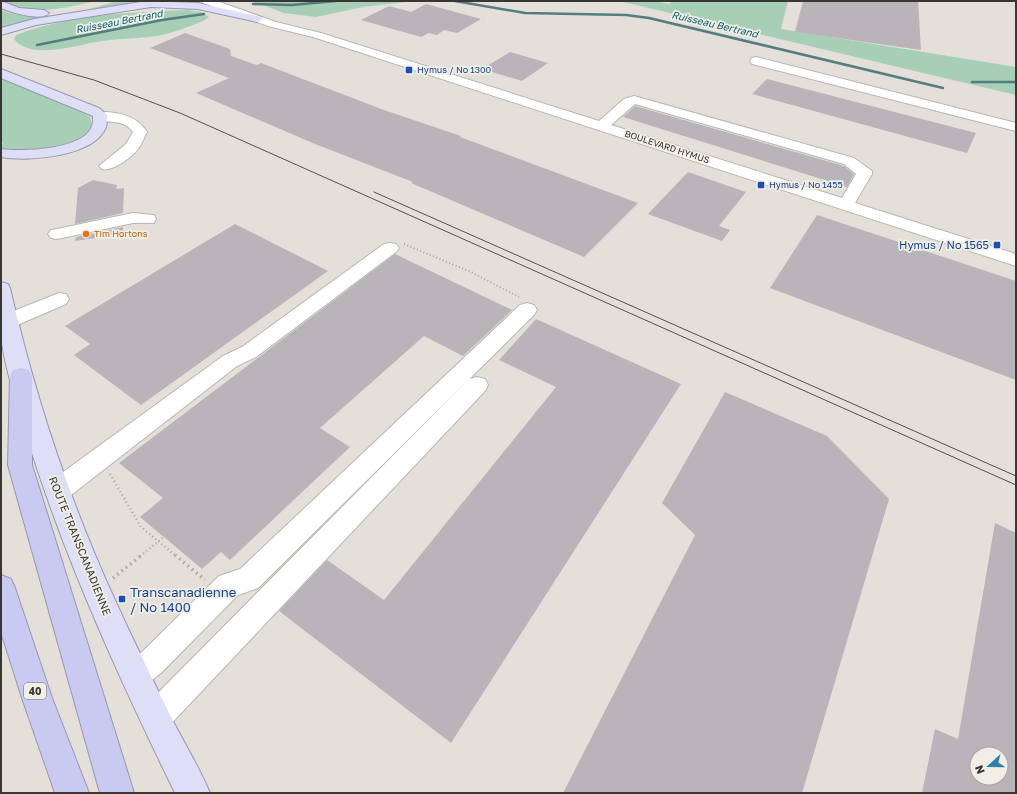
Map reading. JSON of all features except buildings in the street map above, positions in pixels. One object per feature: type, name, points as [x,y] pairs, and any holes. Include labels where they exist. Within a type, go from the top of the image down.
[{"type":"highway","points":[[21,376],[20,465],[117,793]]},
{"type":"highway","name":"40","points":[[1,588],[37,698],[72,793]]},
{"type":"main road","points":[[1,4],[17,11],[47,13],[79,9],[110,1]]},
{"type":"main road","points":[[1,32],[34,22],[167,1]]},
{"type":"main road","points":[[148,4],[198,6],[257,19]]},
{"type":"main road","points":[[1,73],[90,109],[98,113],[101,117],[101,124],[97,131],[69,148],[30,156],[1,153]]},
{"type":"main road","name":"ROUTE TRANSCANADIENNE","points":[[1,288],[21,376],[43,452],[57,491],[84,561],[135,674],[193,793]]},
{"type":"street","name":"BOULEVARD HYMUS","points":[[207,1],[257,19],[317,35],[1016,260]]},
{"type":"street","name":"BOULEVARD HYMUS","points":[[228,1],[292,23],[317,35]]},
{"type":"street","points":[[756,61],[1016,127]]},
{"type":"street","points":[[602,126],[629,102],[634,100],[849,161],[864,171],[864,174],[846,205]]},
{"type":"street","points":[[101,117],[116,118],[135,126],[140,132],[132,147],[107,166]]},
{"type":"street","points":[[57,234],[133,218],[148,219]]},
{"type":"street","points":[[57,491],[230,361],[249,352],[390,248]]},
{"type":"street","points":[[8,321],[59,299]]},
{"type":"street","points":[[135,674],[152,662],[229,585],[248,579],[527,310]]},
{"type":"street","points":[[156,717],[477,385]]},
{"type":"path","points":[[390,248],[396,243],[405,244],[471,272],[524,299],[528,303],[527,310]]},
{"type":"path","points":[[108,469],[141,527],[198,575]]},
{"type":"path","points":[[112,578],[164,536]]},
{"type":"green space","points":[[8,1],[96,1],[49,10],[23,10],[14,7]]},
{"type":"green space","points":[[116,1],[155,1],[31,21],[1,30],[1,10],[28,16],[59,15],[89,9]]},
{"type":"green space","points":[[251,1],[414,1],[363,7],[316,17],[284,13]]},
{"type":"green space","points":[[619,1],[655,1],[669,4],[673,1],[788,1],[781,29],[1016,67],[1016,95]]},
{"type":"green space","points":[[187,10],[201,12],[209,17],[188,27],[162,35],[104,41],[53,50],[30,49],[21,45],[14,39],[16,35],[36,28],[78,19],[145,12]]},
{"type":"green space","points":[[1,78],[80,111],[90,117],[90,129],[80,139],[60,148],[31,152],[7,152],[1,149],[3,144],[1,139]]},
{"type":"waterway","name":"Ruisseau Bertrand","points":[[253,4],[292,5],[336,1]]},
{"type":"waterway","name":"Ruisseau Bertrand","points":[[455,1],[525,13],[626,15],[649,18],[943,88]]},
{"type":"waterway","name":"Ruisseau Bertrand","points":[[37,45],[162,20],[204,14]]},
{"type":"waterway","name":"Ruisseau Bertrand","points":[[972,82],[1016,82]]},
{"type":"tram line","points":[[1,54],[94,80],[180,113],[1016,485]]},
{"type":"tram line","points":[[374,192],[1016,476]]},
{"type":"place","name":"Hymus / No 1300","points":[[409,70]]},
{"type":"place","name":"Hymus / No 1455","points":[[761,185]]},
{"type":"place","name":"Tim Hortons","points":[[86,234]]},
{"type":"place","name":"Hymus / No 1565","points":[[997,245]]},
{"type":"place","name":"Transcanadienne / No 1400","points":[[122,599]]}]
